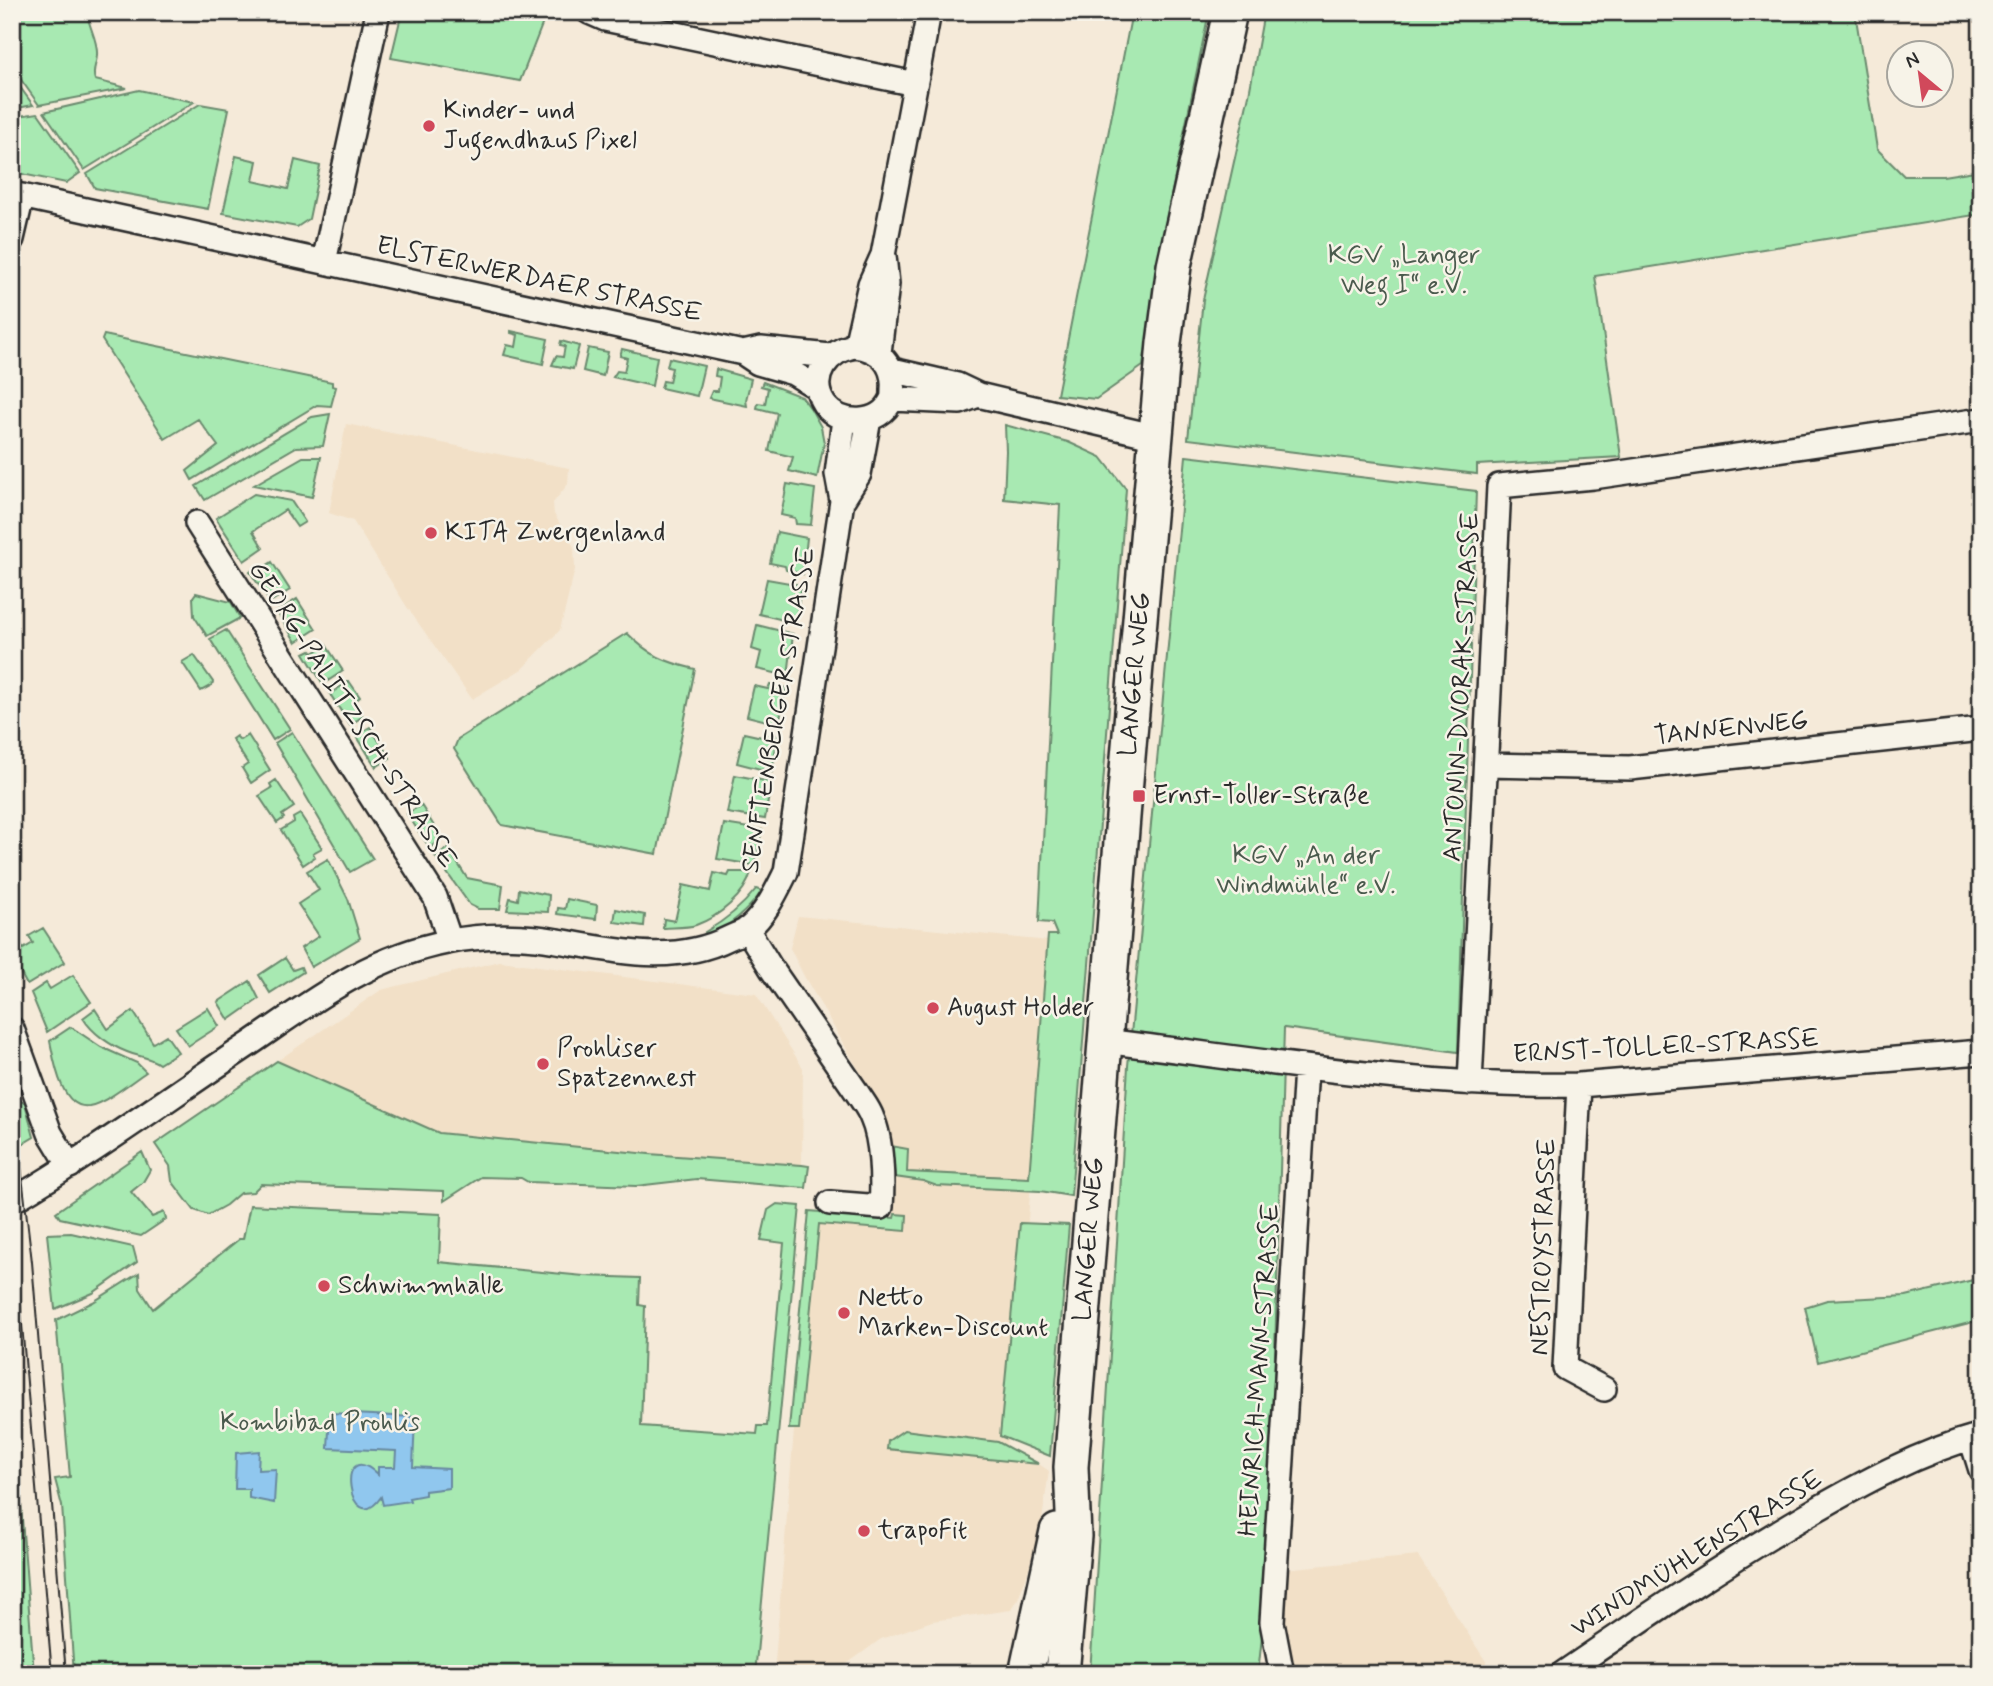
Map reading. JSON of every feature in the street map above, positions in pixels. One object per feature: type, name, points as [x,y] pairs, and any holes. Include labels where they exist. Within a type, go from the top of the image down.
[{"type":"main road","name":"LANGER WEG","points":[[1062,1674],[1074,1536],[1071,1467],[1104,1041],[1164,343],[1174,266],[1230,12]]},
{"type":"main road","name":"LANGER WEG","points":[[1026,1674],[1071,1467]]},
{"type":"street","points":[[324,262],[377,12]]},
{"type":"street","points":[[589,12],[605,19],[915,85]]},
{"type":"street","points":[[856,346],[870,284],[883,255],[929,12]]},
{"type":"street","name":"ELSTERWERDAER STRASSE","points":[[12,239],[17,195],[743,353],[758,363],[793,373],[818,388]]},
{"type":"street","points":[[883,255],[887,284],[885,362],[894,381],[892,399],[869,419],[859,421],[835,415],[824,404],[818,388],[819,377],[830,356],[847,347],[856,346],[868,348],[885,362],[957,385],[978,395],[1157,437]]},
{"type":"street","name":"ELSTERWERDAER STRASSE","points":[[743,353],[761,349],[830,356]]},
{"type":"street","points":[[892,399],[960,402],[978,395]]},
{"type":"street","name":"SENFTENBERGER STRASSE","points":[[747,929],[770,904],[786,872],[842,501],[837,474],[844,419]]},
{"type":"street","name":"SENFTENBERGER STRASSE","points":[[842,501],[859,474],[869,419]]},
{"type":"street","name":"ANTONIN-DVORAK-STRASSE","points":[[1470,1083],[1499,486],[1593,477],[1981,420]]},
{"type":"street","name":"GEORG-PALITZSCH-STRASSE","points":[[197,523],[435,897],[450,941]]},
{"type":"street","name":"TANNENWEG","points":[[1486,765],[1630,768],[1981,729]]},
{"type":"street","points":[[12,1200],[70,1166],[348,978],[414,949],[450,941],[492,937],[534,938],[654,954],[680,954],[713,946],[747,929],[858,1094],[877,1131],[881,1207],[830,1203]]},
{"type":"street","points":[[12,1029],[50,1133],[70,1166]]},
{"type":"street","name":"ERNST-TOLLER-STRASSE","points":[[1104,1041],[1306,1068],[1523,1086],[1579,1085],[1981,1052]]},
{"type":"street","name":"HEINRICH-MANN-STRASSE","points":[[1282,1674],[1272,1622],[1306,1068]]},
{"type":"street","name":"NESTROYSTRASSE","points":[[1579,1085],[1565,1368],[1604,1389]]},
{"type":"street","points":[[1976,1437],[1981,1470]]},
{"type":"street","name":"WINDMÜHLENSTRASSE","points":[[1562,1674],[1738,1555],[1849,1491],[1918,1457],[1976,1437]]},
{"type":"shaded area","points":[[346,424],[569,468],[568,484],[553,503],[554,514],[574,547],[575,569],[560,630],[522,669],[472,699],[407,607],[353,521],[329,513]]},
{"type":"shaded area","points":[[798,916],[1049,941],[1015,1392],[1004,1460],[1039,1464],[1049,1471],[1042,1520],[1028,1572],[1011,1610],[932,1621],[881,1639],[833,1674],[774,1674],[812,1211],[894,1218],[894,1161],[885,1115],[790,948]]},
{"type":"shaded area","name":"Prohliser Spatzennest","points":[[500,961],[756,994],[803,1068],[802,1165],[649,1154],[439,1133],[277,1061],[381,990]]},
{"type":"shaded area","points":[[1418,1556],[1494,1674],[1294,1674],[1281,1641],[1284,1569]]},
{"type":"green space","points":[[12,12],[87,12],[97,47],[95,80],[127,88],[39,105],[12,67]]},
{"type":"green space","points":[[402,12],[547,12],[520,81],[391,58]]},
{"type":"green space","points":[[1132,12],[1209,12],[1168,211],[1143,366],[1096,399],[1057,395]]},
{"type":"green space","name":"KGV „Langer Weg I“ e.V.","points":[[1264,12],[1855,12],[1877,149],[1904,176],[1943,176],[1981,170],[1981,214],[1595,276],[1621,457],[1477,465],[1477,474],[1188,439],[1203,300],[1249,95]]},
{"type":"green space","points":[[12,76],[33,105],[12,109]]},
{"type":"green space","points":[[139,90],[194,102],[84,170],[44,112]]},
{"type":"green space","points":[[200,104],[229,109],[208,209],[95,188],[87,174]]},
{"type":"green space","points":[[38,113],[80,173],[66,183],[12,172],[12,117]]},
{"type":"green space","points":[[236,156],[257,161],[253,181],[288,189],[295,160],[320,166],[309,219],[297,227],[223,213]]},
{"type":"green space","points":[[511,331],[548,339],[543,364],[504,355],[507,345],[516,347],[518,335]]},
{"type":"green space","points":[[104,335],[332,382],[332,386],[336,387],[331,406],[317,405],[192,480],[187,471],[218,446],[198,419],[165,439],[102,340]]},
{"type":"green space","points":[[561,341],[579,346],[573,369],[552,365],[556,356],[563,357],[565,346],[560,345]]},
{"type":"green space","points":[[588,348],[608,352],[603,376],[583,371]]},
{"type":"green space","points":[[622,349],[657,357],[652,386],[613,377],[617,371],[624,372],[627,358],[620,356]]},
{"type":"green space","points":[[669,358],[704,366],[697,396],[661,388],[663,381],[669,382],[672,368],[667,367]]},
{"type":"green space","points":[[716,369],[751,379],[747,406],[709,398],[712,391],[718,391],[720,377],[715,376]]},
{"type":"green space","points":[[763,382],[802,397],[811,409],[821,427],[824,443],[817,478],[789,471],[793,457],[769,451],[777,413],[757,408],[758,403],[765,404],[768,388],[761,386]]},
{"type":"green space","points":[[330,414],[323,446],[296,447],[205,500],[196,486],[312,417]]},
{"type":"green space","points":[[1005,425],[1068,442],[1101,457],[1126,489],[1071,1196],[1040,1191],[937,1186],[895,1177],[891,1146],[908,1149],[907,1172],[1029,1178],[1048,935],[1057,935],[1052,923],[1039,922],[1060,505],[1004,499]]},
{"type":"green space","name":"KGV „An der Windmühle“ e.V.","points":[[1186,456],[1476,491],[1458,1052],[1284,1028],[1269,1570],[1258,1674],[1090,1674],[1128,1066]]},
{"type":"green space","points":[[303,457],[321,457],[312,497],[254,485]]},
{"type":"green space","points":[[787,484],[815,489],[811,525],[796,524],[795,518],[781,515]]},
{"type":"green space","points":[[254,494],[291,501],[305,522],[297,527],[285,510],[253,531],[263,548],[244,561],[216,518]]},
{"type":"green space","points":[[777,532],[807,538],[803,574],[770,563]]},
{"type":"green space","points":[[272,562],[290,590],[270,602],[250,572],[257,567],[260,570]]},
{"type":"green space","points":[[767,579],[801,585],[796,623],[759,614]]},
{"type":"green space","points":[[196,593],[231,602],[240,618],[207,636],[194,616],[193,597]]},
{"type":"green space","points":[[297,599],[316,629],[296,642],[277,612]]},
{"type":"green space","points":[[757,625],[793,634],[788,676],[757,669],[761,652],[752,649]]},
{"type":"green space","points":[[226,630],[290,729],[273,740],[210,639]]},
{"type":"green space","points":[[627,633],[658,657],[695,669],[657,854],[502,825],[454,749],[458,739]]},
{"type":"green space","points":[[326,645],[343,671],[323,684],[304,653],[310,650],[313,653]]},
{"type":"green space","points":[[194,655],[213,682],[201,691],[182,662]]},
{"type":"green space","points":[[349,681],[360,697],[354,702],[363,716],[350,725],[330,694]]},
{"type":"green space","points":[[770,684],[786,688],[779,724],[747,716],[754,686],[768,689]]},
{"type":"green space","points":[[370,727],[390,758],[376,767],[356,735]]},
{"type":"green space","points":[[292,732],[373,859],[350,872],[275,743]]},
{"type":"green space","points":[[744,733],[762,737],[764,733],[778,735],[772,772],[737,763]]},
{"type":"green space","points":[[248,735],[270,770],[251,783],[242,768],[248,764],[232,739],[236,736],[240,740]]},
{"type":"green space","points":[[735,775],[771,782],[765,819],[727,813]]},
{"type":"green space","points":[[276,780],[294,807],[282,815],[284,818],[277,823],[259,796],[272,788],[270,784]]},
{"type":"green space","points":[[421,805],[442,839],[430,848],[407,814]]},
{"type":"green space","points":[[300,814],[322,848],[313,853],[315,857],[303,865],[281,830],[294,822],[293,818]]},
{"type":"green space","points":[[724,824],[762,830],[754,865],[717,859]]},
{"type":"green space","points":[[448,848],[467,878],[503,885],[500,909],[478,909],[470,905],[435,856]]},
{"type":"green space","points":[[328,859],[348,899],[360,938],[311,967],[301,948],[319,936],[298,904],[319,890],[307,871]]},
{"type":"green space","points":[[730,872],[751,872],[743,889],[730,904],[713,917],[696,925],[663,928],[664,919],[675,921],[683,885],[710,891],[714,873],[728,876]]},
{"type":"green space","points":[[519,889],[549,895],[548,912],[507,910],[510,898],[518,900]]},
{"type":"green space","points":[[756,889],[762,891],[744,912],[707,938],[705,932],[733,913]]},
{"type":"green space","points":[[567,899],[597,905],[596,919],[557,914],[558,908],[565,909]]},
{"type":"green space","points":[[616,909],[645,915],[644,926],[614,922]]},
{"type":"green space","points":[[43,928],[65,962],[27,985],[12,957],[12,948],[20,943],[23,949],[33,943],[29,936]]},
{"type":"green space","points":[[285,958],[293,970],[301,967],[303,972],[270,993],[259,975]]},
{"type":"green space","points":[[73,975],[91,1002],[47,1032],[31,993],[46,983],[50,989]]},
{"type":"green space","points":[[250,981],[259,999],[229,1020],[218,1002]]},
{"type":"green space","points":[[208,1008],[219,1026],[188,1046],[176,1028]]},
{"type":"green space","points":[[95,1009],[108,1029],[133,1011],[153,1043],[166,1035],[178,1052],[159,1064],[115,1046],[97,1034],[83,1018]]},
{"type":"green space","points":[[71,1027],[101,1047],[137,1063],[146,1072],[103,1101],[89,1106],[79,1105],[65,1092],[60,1082],[50,1041]]},
{"type":"green space","points":[[277,1061],[439,1133],[649,1154],[809,1166],[806,1188],[697,1179],[636,1186],[528,1182],[521,1178],[481,1177],[444,1201],[444,1191],[261,1184],[253,1192],[240,1193],[208,1215],[194,1210],[172,1181],[170,1166],[155,1144]]},
{"type":"green space","points":[[12,1083],[16,1099],[25,1103],[34,1137],[12,1146]]},
{"type":"green space","points":[[142,1152],[150,1170],[143,1182],[131,1192],[152,1217],[164,1212],[166,1219],[141,1236],[60,1218],[56,1212]]},
{"type":"green space","name":"Kombibad Prohlis","points":[[777,1204],[800,1206],[755,1674],[74,1674],[62,1506],[55,1479],[70,1477],[56,1320],[93,1302],[139,1273],[140,1289],[153,1309],[239,1239],[243,1239],[250,1205],[441,1214],[439,1262],[584,1276],[640,1278],[639,1305],[645,1306],[641,1426],[757,1434],[758,1426],[767,1426],[784,1243],[761,1240],[768,1210]]},
{"type":"green space","points":[[809,1211],[894,1218],[895,1214],[907,1215],[906,1231],[819,1224],[799,1429],[789,1429]]},
{"type":"green space","points":[[1020,1223],[1069,1225],[1050,1456],[1000,1436]]},
{"type":"green space","points":[[71,1233],[133,1247],[137,1262],[93,1293],[55,1309],[47,1234]]},
{"type":"green space","points":[[1981,1276],[1981,1320],[1818,1362],[1805,1307],[1827,1300],[1906,1296]]},
{"type":"green space","points":[[12,1390],[34,1674],[12,1674]]},
{"type":"green space","points":[[904,1430],[998,1442],[1039,1464],[887,1449],[888,1441]]},
{"type":"water","points":[[330,1413],[415,1417],[413,1467],[449,1469],[449,1488],[425,1491],[425,1495],[409,1498],[410,1501],[383,1505],[381,1497],[370,1507],[361,1507],[354,1499],[351,1487],[351,1475],[355,1467],[364,1465],[378,1475],[378,1467],[395,1467],[396,1451],[328,1448]]},
{"type":"water","points":[[259,1451],[258,1470],[276,1469],[274,1503],[249,1498],[249,1489],[235,1489],[236,1453]]},
{"type":"waterway","points":[[12,1605],[17,1674]]},
{"type":"tram line","points":[[12,1122],[19,1150],[32,1262],[66,1674]]},
{"type":"tram line","points":[[12,1208],[52,1674]]},
{"type":"place","name":"Kinder- und Jugendhaus Pixel","points":[[429,126]]},
{"type":"place","name":"KITA Zwergenland","points":[[431,533]]},
{"type":"place","name":"Ernst-Toller-Straße","points":[[1139,796]]},
{"type":"place","name":"August Holder","points":[[933,1008]]},
{"type":"place","name":"Prohliser Spatzennest","points":[[543,1064]]},
{"type":"place","name":"Schwimmhalle","points":[[324,1286]]},
{"type":"place","name":"Netto Marken-Discount","points":[[844,1313]]},
{"type":"place","name":"trapoFit","points":[[864,1531]]}]
